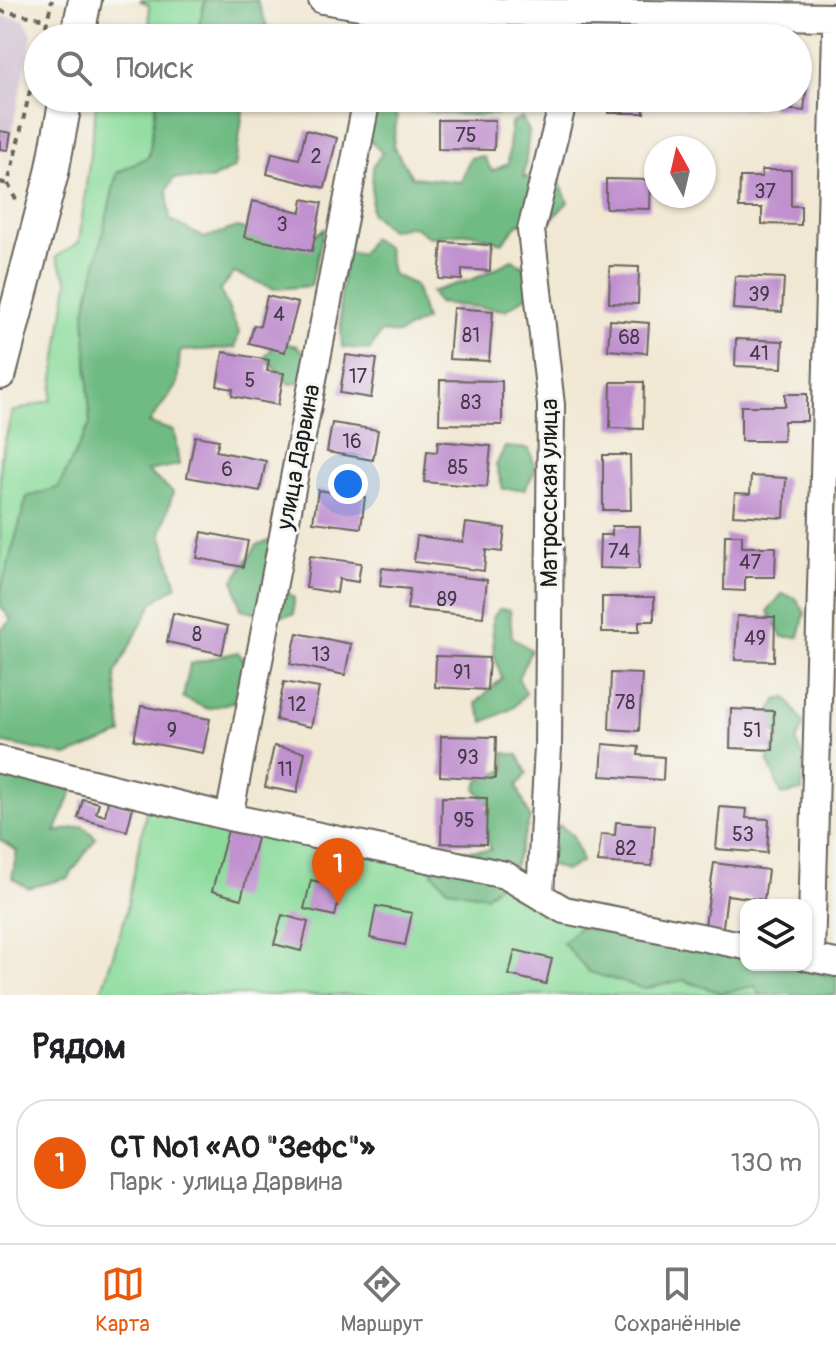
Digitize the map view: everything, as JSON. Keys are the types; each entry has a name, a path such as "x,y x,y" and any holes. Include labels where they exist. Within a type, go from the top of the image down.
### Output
{"street":[{"path":"80,24 85,0"},
{"path":"322,0 384,10 555,17 836,17"},
{"path":"382,24 384,10"},
{"path":"818,959 826,723 836,31"},
{"path":"0,373 52,173 63,112"},
{"name":"улица Дарвина","path":"229,817 364,112"},
{"name":"Матросская улица","path":"540,894 548,747 551,405 531,230 560,112"},
{"path":"0,760 229,817 505,875 564,910 740,945"}],"path":[{"path":"46,24 52,0"},
{"path":"0,11 47,19"},
{"path":"8,184 25,112"},
{"path":"0,182 8,184 17,198 13,211"}],"shaded area":[{"path":"0,16 24,20 26,24 24,73 8,150 0,149"}],"green space":[{"path":"139,0 205,0 199,24 150,24 149,5"},
{"path":"205,0 257,0 266,24 199,24"},
{"path":"388,14 393,24 381,24"},
{"path":"413,19 502,24 404,24"},
{"path":"95,112 155,112 149,156 117,173 85,311 90,424 58,488 27,497 0,593 0,461 12,412 51,400 68,281 56,257 79,242"},
{"path":"155,112 243,112 235,167 211,180 174,178 167,190 170,220 204,238 238,227 298,246 324,229 311,286 275,289 234,273 220,290 239,332 235,348 180,351 177,385 149,423 174,431 179,465 147,471 173,492 161,533 177,586 153,602 115,674 122,734 67,756 0,742 0,631 11,620 0,605 0,593 27,497 58,488 90,424 85,311 117,173 149,156"},
{"path":"371,112 392,112 397,117 393,146 412,177 461,182 470,158 483,156 492,171 508,164 511,123 522,118 529,131 524,177 559,181 568,202 550,221 518,224 502,243 470,233 429,237 412,226 390,230 371,213 373,166 382,153 368,138"},
{"path":"440,112 516,112 480,115"},
{"path":"371,238 387,247 392,274 415,285 425,320 398,334 381,332 370,350 342,347 340,304 345,252 361,254"},
{"path":"512,260 524,266 530,294 506,310 438,303 431,292 476,278"},
{"path":"277,342 297,346 311,360 305,382 289,384 265,357"},
{"path":"505,447 529,449 536,469 525,489 503,489 496,465"},
{"path":"272,540 272,578 294,598 294,614 275,617 241,609 234,580 257,545"},
{"path":"782,594 796,598 805,613 799,637 782,637 768,611"},
{"path":"499,609 510,610 512,637 531,650 518,678 526,693 513,708 484,722 476,703 502,678 494,655 492,619"},
{"path":"238,652 251,672 242,699 208,709 183,698 190,664"},
{"path":"787,698 804,724 796,742 804,759 802,791 782,795 768,762 779,737 766,721 776,700"},
{"path":"504,753 518,755 527,773 517,786 530,818 512,873 486,896 448,889 432,872 452,851 491,850 480,820 491,807 476,789 479,781 505,770"},
{"path":"16,769 73,790 55,832 83,826 96,838 68,878 28,888 12,878 17,851 0,840 0,777"},
{"path":"148,802 522,889 740,951 740,971 812,971 812,966 836,971 836,995 100,995 125,918"},
{"path":"560,825 573,836 582,861 566,871 544,862 541,838"},
{"path":"579,927 740,958 740,971 806,971 836,977 836,995 761,995 755,986 721,993 683,980 644,989 589,972 563,943"}],"building":[{"path":"438,120 495,120 494,150 438,149"},
{"path":"306,130 337,138 325,188 267,174 272,153 299,159"},
{"path":"0,131 11,133 8,150 0,149"},
{"path":"762,170 791,170 791,206 801,206 801,225 762,224 762,208 739,208 740,177 762,177"},
{"path":"606,179 644,180 644,208 650,209 606,208"},
{"path":"303,199 322,203 312,251 244,237 252,201 301,212"},
{"path":"442,242 491,245 490,271 462,269 462,280 439,279"},
{"path":"610,266 639,267 638,304 609,303"},
{"path":"735,276 784,278 782,312 733,309"},
{"path":"267,296 298,303 285,352 249,343 254,325 260,326"},
{"path":"453,308 493,311 489,361 449,359"},
{"path":"610,320 649,323 647,353 608,350"},
{"path":"736,339 783,341 782,368 735,366"},
{"path":"223,352 269,360 267,371 284,373 278,405 232,396 233,389 217,386"},
{"path":"346,355 377,359 371,398 340,393"},
{"path":"440,380 502,381 502,425 439,424"},
{"path":"611,382 644,382 643,429 610,428"},
{"path":"785,394 807,394 807,421 784,421 783,441 741,441 741,406 785,406"},
{"path":"332,423 378,430 373,460 327,452"},
{"path":"195,436 219,440 216,451 266,461 260,491 187,477"},
{"path":"438,441 491,446 487,487 424,482 427,451 437,452"},
{"path":"603,455 630,455 631,510 603,510"},
{"path":"751,476 786,478 784,518 733,515 735,493 750,494"},
{"path":"318,490 365,497 361,528 313,522"},
{"path":"466,523 505,528 502,552 486,550 484,571 414,562 417,536 463,542"},
{"path":"612,526 640,526 639,569 599,568 600,535 612,535"},
{"path":"202,532 248,541 243,567 197,558"},
{"path":"725,535 742,535 742,547 776,547 775,577 745,577 745,591 724,590"},
{"path":"310,556 361,563 358,582 339,579 337,593 306,588"},
{"path":"382,568 487,580 483,617 407,609 410,589 380,586"},
{"path":"602,597 654,597 654,621 639,621 639,632 602,632"},
{"path":"173,613 228,626 222,654 167,642"},
{"path":"737,616 775,617 774,661 735,660"},
{"path":"297,633 351,644 345,675 290,664"},
{"path":"436,656 489,658 487,690 435,687"},
{"path":"611,673 642,674 639,731 609,729"},
{"path":"284,682 319,688 311,727 276,720"},
{"path":"141,706 210,719 203,753 134,740"},
{"path":"731,709 774,711 773,750 730,748"},
{"path":"441,736 496,737 495,779 440,776"},
{"path":"603,744 639,747 638,755 664,757 663,780 601,776"},
{"path":"274,746 305,752 297,793 265,787"},
{"path":"442,797 487,798 486,844 441,843"},
{"path":"83,799 99,803 96,813 105,816 108,801 133,807 127,831 78,818"},
{"path":"720,807 747,809 746,818 769,819 767,853 716,849"},
{"path":"616,822 655,825 652,866 598,862 601,834 615,835"},
{"path":"228,830 257,838 241,899 212,891"},
{"path":"714,863 768,870 764,899 727,895 722,934 704,932"},
{"path":"311,880 342,887 335,916 304,909"},
{"path":"376,906 412,913 405,945 370,938"},
{"path":"282,915 308,922 301,951 274,944"},
{"path":"515,950 552,959 546,984 509,975"}],"place":[{"name":"СТ №1 «АО \"Зефс\"»","path":"338,904"}]}
